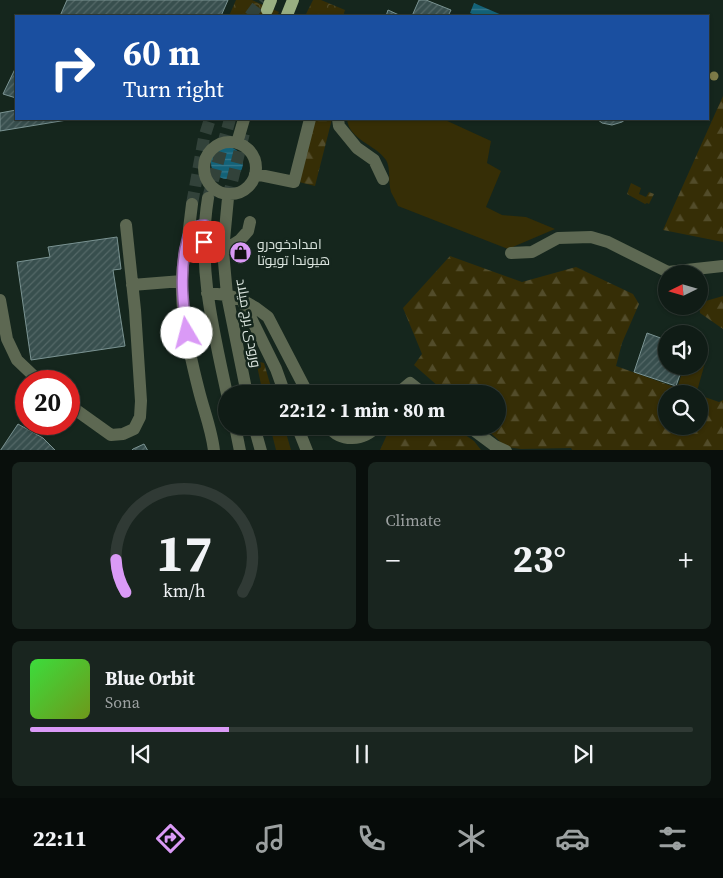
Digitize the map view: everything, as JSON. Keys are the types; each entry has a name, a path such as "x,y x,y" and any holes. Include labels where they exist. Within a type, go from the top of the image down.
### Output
{"main road":[{"path":"287,15 293,0"}],"street":[{"path":"237,143 244,120"},
{"path":"255,174 294,182 310,120"},
{"path":"338,120 339,126 356,148 374,160 383,179"},
{"path":"228,142 237,143 250,151 254,158 255,174 247,187 239,192 222,192 214,188 208,181 204,164 212,149 228,142"},
{"path":"208,198 204,251 207,293 225,385"},
{"name":"ورودی برج میلاد","path":"228,198 223,252 227,295 245,385"},
{"path":"192,204 182,266 182,282 190,353 214,450"},
{"path":"204,251 223,252 240,240 248,231 250,222"},
{"path":"80,413 110,435 123,434 134,429 140,417 142,400 126,225"},
{"path":"188,236 191,230 205,225"},
{"path":"511,253 532,252 558,238 591,237 608,242 668,272 723,266"},
{"path":"132,285 182,282"},
{"path":"207,293 227,295 242,300 268,318 303,385"},
{"path":"0,300 7,339 16,360 27,370"},
{"path":"242,300 276,369 282,385"},
{"path":"237,435 240,450"},
{"path":"257,435 261,450"},
{"path":"301,435 307,450"},
{"path":"340,435 351,438 366,435"},
{"path":"480,435 495,446 506,450"}],"green space":[{"path":"236,0 252,0 279,12 278,15 229,15"},
{"path":"313,0 321,0 345,10 343,15 306,15"},
{"path":"723,96 723,242 663,230"},
{"path":"315,120 332,120 315,186 299,182"},
{"path":"347,120 445,120 491,141 487,163 501,171 486,207 502,215 526,217 555,229 508,249 398,206 391,192 386,160 376,150 357,137"},
{"path":"631,183 641,188 639,194 646,197 649,192 654,194 649,204 645,204 627,194"},
{"path":"450,256 522,282 576,267 633,294 639,304 622,343 616,366 669,385 658,385 658,435 708,435 708,398 719,402 723,400 723,450 572,450 571,448 521,449 506,447 493,435 506,435 506,385 437,385 414,365 422,354 403,308"},
{"path":"723,296 723,329 703,315 708,315 708,300"},
{"path":"256,361 264,363 270,385 261,385"},
{"path":"681,375 702,375 699,385 678,385"},
{"path":"272,435 287,435 291,450 276,450"},
{"path":"387,435 465,435 474,441 481,450 380,450"}],"water":[{"path":"474,3 502,15 475,15 470,13"},
{"path":"227,147 238,152 243,163 238,174 227,179 216,174 211,163 216,152"}],"building":[{"path":"67,0 228,0 221,15 60,15"},
{"path":"419,0 426,0 451,10 448,15 412,15"},
{"path":"388,10 399,15 386,15"},
{"path":"15,69 15,98 3,94"},
{"path":"15,110 15,120 67,120 0,131 0,113"},
{"path":"598,120 625,120 612,125 602,123"},
{"path":"117,237 121,269 113,270 125,346 31,360 17,262 50,257 48,247"},
{"path":"647,333 658,337 658,375 680,375 676,385 673,385 634,372"},
{"path":"15,428 15,435 38,435 55,450 1,450"},
{"path":"144,444 147,450 132,450"}],"tunnel":[{"path":"251,15 262,0"},
{"path":"192,204 204,138 210,120"},
{"path":"208,198 230,120"},
{"path":"228,198 244,133"}],"place":[{"name":"امدادخودرو هیوندا تویوتا","path":"241,252"}],"route":[{"path":"187,333 182,272 188,236 191,230 200,225 205,225 204,242"}]}
